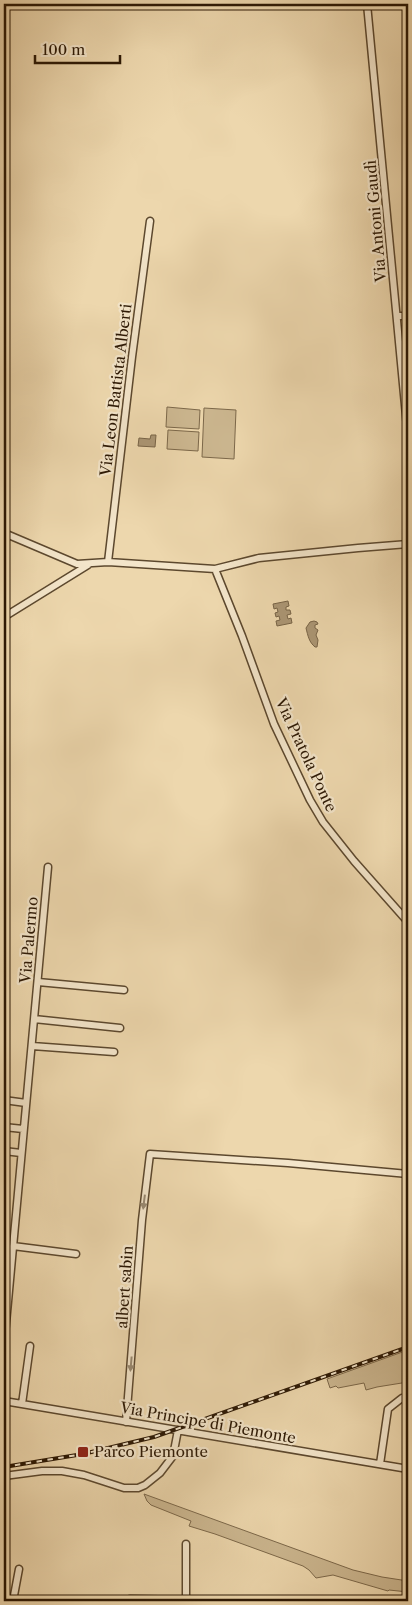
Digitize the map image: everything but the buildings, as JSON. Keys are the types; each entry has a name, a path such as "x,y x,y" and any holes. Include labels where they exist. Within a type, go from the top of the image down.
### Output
{"street":[{"name":"Via Antoni Gaudì","path":"367,4 408,437"},
{"name":"Via Leon Battista Alberti","path":"108,562 150,221"},
{"path":"397,316 408,316"},
{"path":"4,533 77,564 108,562 215,569 259,558 408,544"},
{"path":"4,617 89,564"},
{"name":"Via Pratola Ponte","path":"215,569 274,724 310,800 323,822 354,861 408,922"},
{"name":"Via Palermo","path":"4,1345 7,1277 13,1246 48,867"},
{"path":"38,982 124,990"},
{"path":"34,1019 120,1028"},
{"path":"32,1046 114,1052"},
{"path":"4,1100 26,1103"},
{"path":"4,1128 23,1129"},
{"path":"4,1152 21,1153"},
{"name":"albert sabin","path":"126,1422 142,1220 150,1154 269,1161 408,1174"},
{"path":"13,1246 76,1254"},
{"path":"22,1404 30,1346"},
{"path":"380,1464 388,1409 402,1398"},
{"name":"Via Principe di Piemonte","path":"4,1401 408,1469"},
{"path":"4,1476 42,1471 62,1472 84,1475 124,1488 138,1488 160,1473 173,1456 178,1430"},
{"path":"130,1599 186,1600 186,1544"},
{"path":"13,1601 19,1568"}],"shaded area":[{"path":"167,407 200,410 199,429 166,427"},
{"path":"204,408 236,410 234,459 202,457"},
{"path":"168,430 199,432 198,451 167,449"},
{"path":"151,435 156,435 155,447 138,446 139,438 150,439"},
{"path":"288,601 289,606 286,607 286,610 290,610 291,614 287,615 288,619 291,618 292,623 277,626 276,621 280,620 279,616 276,617 275,613 278,612 277,608 274,609 273,604"},
{"path":"314,621 318,624 315,625 315,628 318,630 316,635 318,640 317,647 310,641 306,628 310,622"},
{"path":"408,1350 408,1382 366,1390 364,1383 330,1388 327,1379"},
{"path":"144,1494 353,1570 408,1581 408,1592 388,1591 333,1575 316,1578 303,1566 189,1526 191,1521 151,1505"}],"railway":[{"path":"4,1467 83,1454 154,1437 408,1347"}],"place":[{"name":"Parco Piemonte","path":"83,1452"}]}
